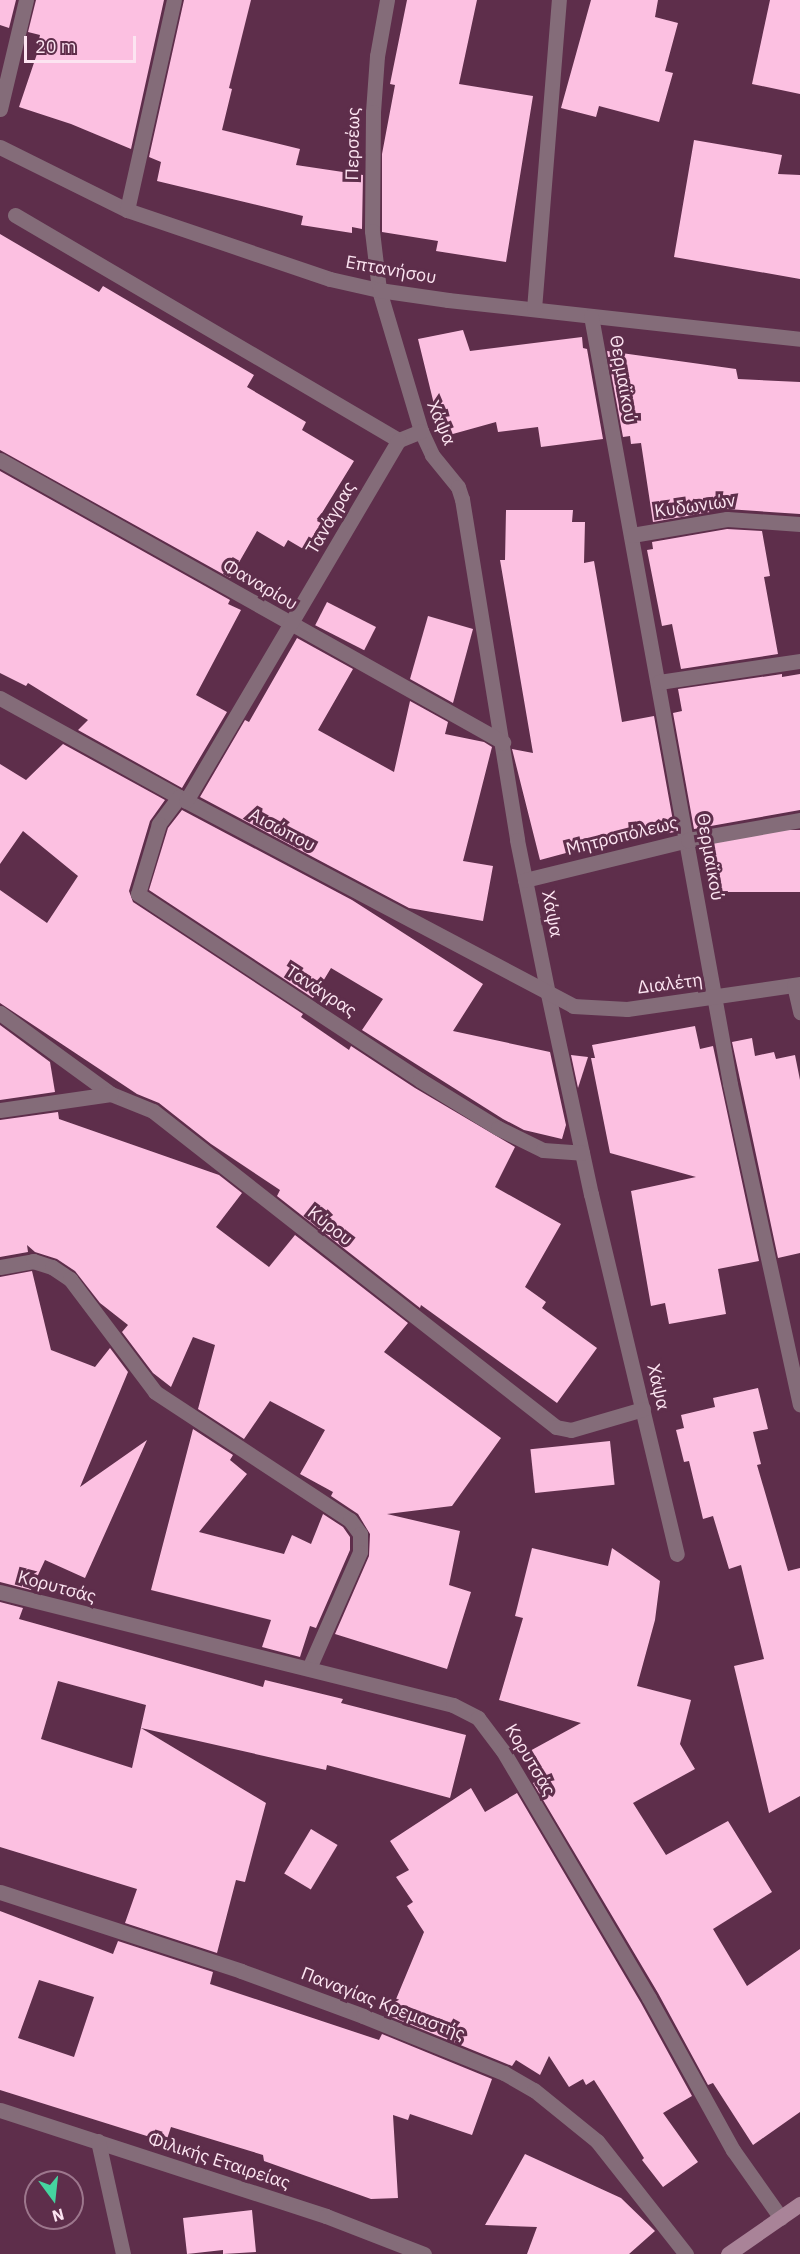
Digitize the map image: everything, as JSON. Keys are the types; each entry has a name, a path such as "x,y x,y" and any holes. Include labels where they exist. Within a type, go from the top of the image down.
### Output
{"main road":[{"path":"728,2254 800,2204"}],"street":[{"path":"0,109 26,0"},
{"path":"127,210 174,0"},
{"name":"Περσέως","path":"379,290 372,231 373,112 377,56 387,0"},
{"path":"534,309 559,0"},
{"name":"Επτανήσου","path":"0,147 127,210 291,266 379,290 800,339"},
{"path":"15,215 399,440 421,431"},
{"name":"Χάψα","path":"379,290 421,431 432,454 458,487 462,499 525,880 548,994 582,1153 677,1554"},
{"name":"Θερμαϊκού","path":"591,316 688,840 732,1095 800,1404"},
{"name":"Τανάγρας","path":"399,440 290,625 183,799 159,824 138,894 420,1080 498,1128 543,1150 582,1153"},
{"name":"Φαναρίου","path":"0,460 290,625 503,742"},
{"name":"Κυδωνιών","path":"632,535 728,519 800,524"},
{"path":"659,682 800,661"},
{"name":"Αισώπου","path":"0,698 183,799 548,994"},
{"name":"Μητροπόλεως","path":"525,880 688,840 800,820"},
{"path":"797,985 800,1012"},
{"name":"Διαλέτη","path":"548,994 573,1006 610,1010 714,998 797,985"},
{"name":"Κύρου","path":"0,1013 111,1094 153,1111 556,1427 571,1430 643,1409"},
{"path":"0,1110 111,1094"},
{"path":"0,1267 33,1261 52,1267 70,1279 155,1392 350,1520 360,1534 360,1552 309,1668"},
{"name":"Κορυτσάς","path":"0,1592 453,1705 485,1724 649,1998 732,2150 781,2217"},
{"name":"Παναγίας Κρεμαστής","path":"0,1892 241,1971 363,2016 504,2073 534,2090 597,2141 686,2254"},
{"name":"Φιλικής Εταιρείας","path":"0,2110 326,2216 424,2254"},
{"path":"99,2141 123,2254"}],"building":[{"path":"0,0 16,0 9,28 0,25"},
{"path":"36,0 164,0 131,149 71,124 19,107 40,45 38,44 40,35 28,32"},
{"path":"184,0 251,0 229,88 232,89 222,130 300,149 296,165 363,175 362,229 352,227 352,233 301,225 303,216 157,181 161,162 149,157"},
{"path":"407,0 477,0 459,84 533,96 506,262 436,251 438,241 382,232 382,154 395,85 390,84"},
{"path":"591,0 658,0 655,17 678,23 665,71 673,73 659,122 599,106 596,117 561,108"},
{"path":"770,0 800,0 800,94 752,84"},
{"path":"694,140 782,155 778,174 800,175 800,279 674,257"},
{"path":"0,234 99,292 103,286 254,375 247,387 306,422 302,430 354,461 317,521 321,523 305,550 288,540 284,547 257,531 230,578 0,450"},
{"path":"463,330 470,351 582,337 583,348 587,349 603,439 541,447 538,427 498,432 496,422 442,437 418,339"},
{"path":"607,351 736,369 738,379 800,382 800,514 727,509 653,522 641,443 631,444 630,436 623,437"},
{"path":"0,471 230,600 228,604 241,610 196,695 227,712 182,788 78,730 88,720 28,683 26,686 0,673"},
{"path":"506,510 573,510 572,522 585,522 584,563 594,561 622,722 654,716 675,832 592,846 540,860 512,749 533,753 500,560 505,560"},
{"path":"727,529 762,531 770,576 764,577 778,654 681,669 672,624 662,626 647,550 653,549 652,542"},
{"path":"327,602 376,627 364,650 315,625"},
{"path":"428,616 473,629 453,703 410,679"},
{"path":"297,638 353,669 318,730 394,772 410,701 448,722 445,734 484,742 492,747 463,861 493,866 483,921 409,908 200,797 245,720 249,722"},
{"path":"782,674 782,677 800,674 800,810 694,829 673,713 682,711 678,689"},
{"path":"63,744 165,800 150,821 129,891 133,902 303,1014 301,1017 349,1050 351,1046 415,1088 515,1147 495,1187 561,1224 525,1287 546,1302 542,1308 597,1348 557,1403 421,1305 420,1308 277,1196 280,1190 211,1144 159,1103 137,1094 0,1003 0,890 47,923 78,876 23,831 0,864 0,764 26,780"},
{"path":"182,810 352,900 483,984 453,1031 550,1052 566,1125 562,1139 524,1130 503,1119 362,1030 383,999 331,968 313,998 149,890 168,828"},
{"path":"712,830 800,830 800,892 712,892"},
{"path":"0,1025 50,1062 55,1092 0,1100"},
{"path":"695,1026 700,1049 713,1046 759,1261 718,1269 726,1314 669,1324 665,1303 651,1306 631,1191 696,1177 610,1153 591,1058 595,1058 592,1045"},
{"path":"752,1038 755,1056 774,1052 776,1059 795,1055 800,1080 800,1253 778,1258 732,1042"},
{"path":"571,1055 588,1057 578,1088"},
{"path":"58,1112 59,1119 219,1175 242,1193 216,1227 269,1267 295,1235 408,1323 384,1352 501,1438 452,1506 387,1514 460,1531 449,1585 471,1592 447,1669 335,1634 369,1556 370,1534 358,1514 331,1496 333,1492 300,1474 325,1430 270,1401 244,1439 198,1409 215,1345 193,1337 171,1387 153,1373 122,1332 128,1325 100,1303 75,1271 57,1259 35,1252 27,1245 28,1252 0,1257 0,1120"},
{"path":"32,1271 51,1350 95,1367 110,1348 128,1372 80,1487 147,1440 85,1578 45,1560 31,1590 0,1582 0,1277"},
{"path":"758,1388 768,1429 753,1432 761,1464 757,1465 788,1571 800,1568 800,1796 769,1813 734,1666 764,1659 741,1565 729,1569 713,1516 703,1519 689,1461 684,1462 676,1430 684,1428 681,1415 715,1407 713,1398"},
{"path":"193,1429 233,1455 230,1460 247,1474 199,1532 284,1554 292,1535 311,1544 323,1514 343,1527 350,1537 350,1550 316,1628 310,1626 300,1657 262,1647 271,1620 151,1590"},
{"path":"610,1441 615,1485 535,1493 530,1449"},
{"path":"532,1548 608,1566 612,1548 660,1581 655,1620 637,1686 691,1700 680,1744 695,1769 633,1803 666,1855 728,1821 772,1892 713,1929 747,1986 800,1949 800,2112 753,2145 713,2083 708,2085 658,1993 533,1783 542,1778 528,1752 581,1723 499,1700 523,1618 515,1616"},
{"path":"0,1602 23,1608 19,1619 263,1687 265,1680 343,1699 341,1703 466,1735 450,1798 327,1765 326,1770 141,1728 266,1803 245,1882 236,1880 217,1953 125,1923 137,1889 0,1847","holes":["58,1681 146,1705 132,1768 41,1739"]},
{"path":"471,1788 485,1812 517,1793 641,2003 692,2096 663,2113 698,2162 663,2187 642,2160 644,2158 594,2080 586,2085 583,2079 569,2087 549,2056 540,2075 516,2060 512,2066 389,2016 424,1932 407,1906 413,1902 396,1877 409,1870 390,1841"},
{"path":"311,1829 338,1845 311,1890 284,1874"},
{"path":"0,1911 113,1954 118,1941 213,1972 210,1984 379,2040 382,2034 492,2079 472,2135 410,2114 408,2120 393,2115 398,2198 371,2199 264,2161 263,2155 171,2127 166,2142 0,2090","holes":["39,1980 94,1997 74,2057 18,2038"]},
{"path":"525,2154 621,2198 655,2231 629,2254 527,2254 537,2227 485,2225"},
{"path":"252,2210 256,2252 223,2254 223,2250 187,2254 183,2218"}]}
